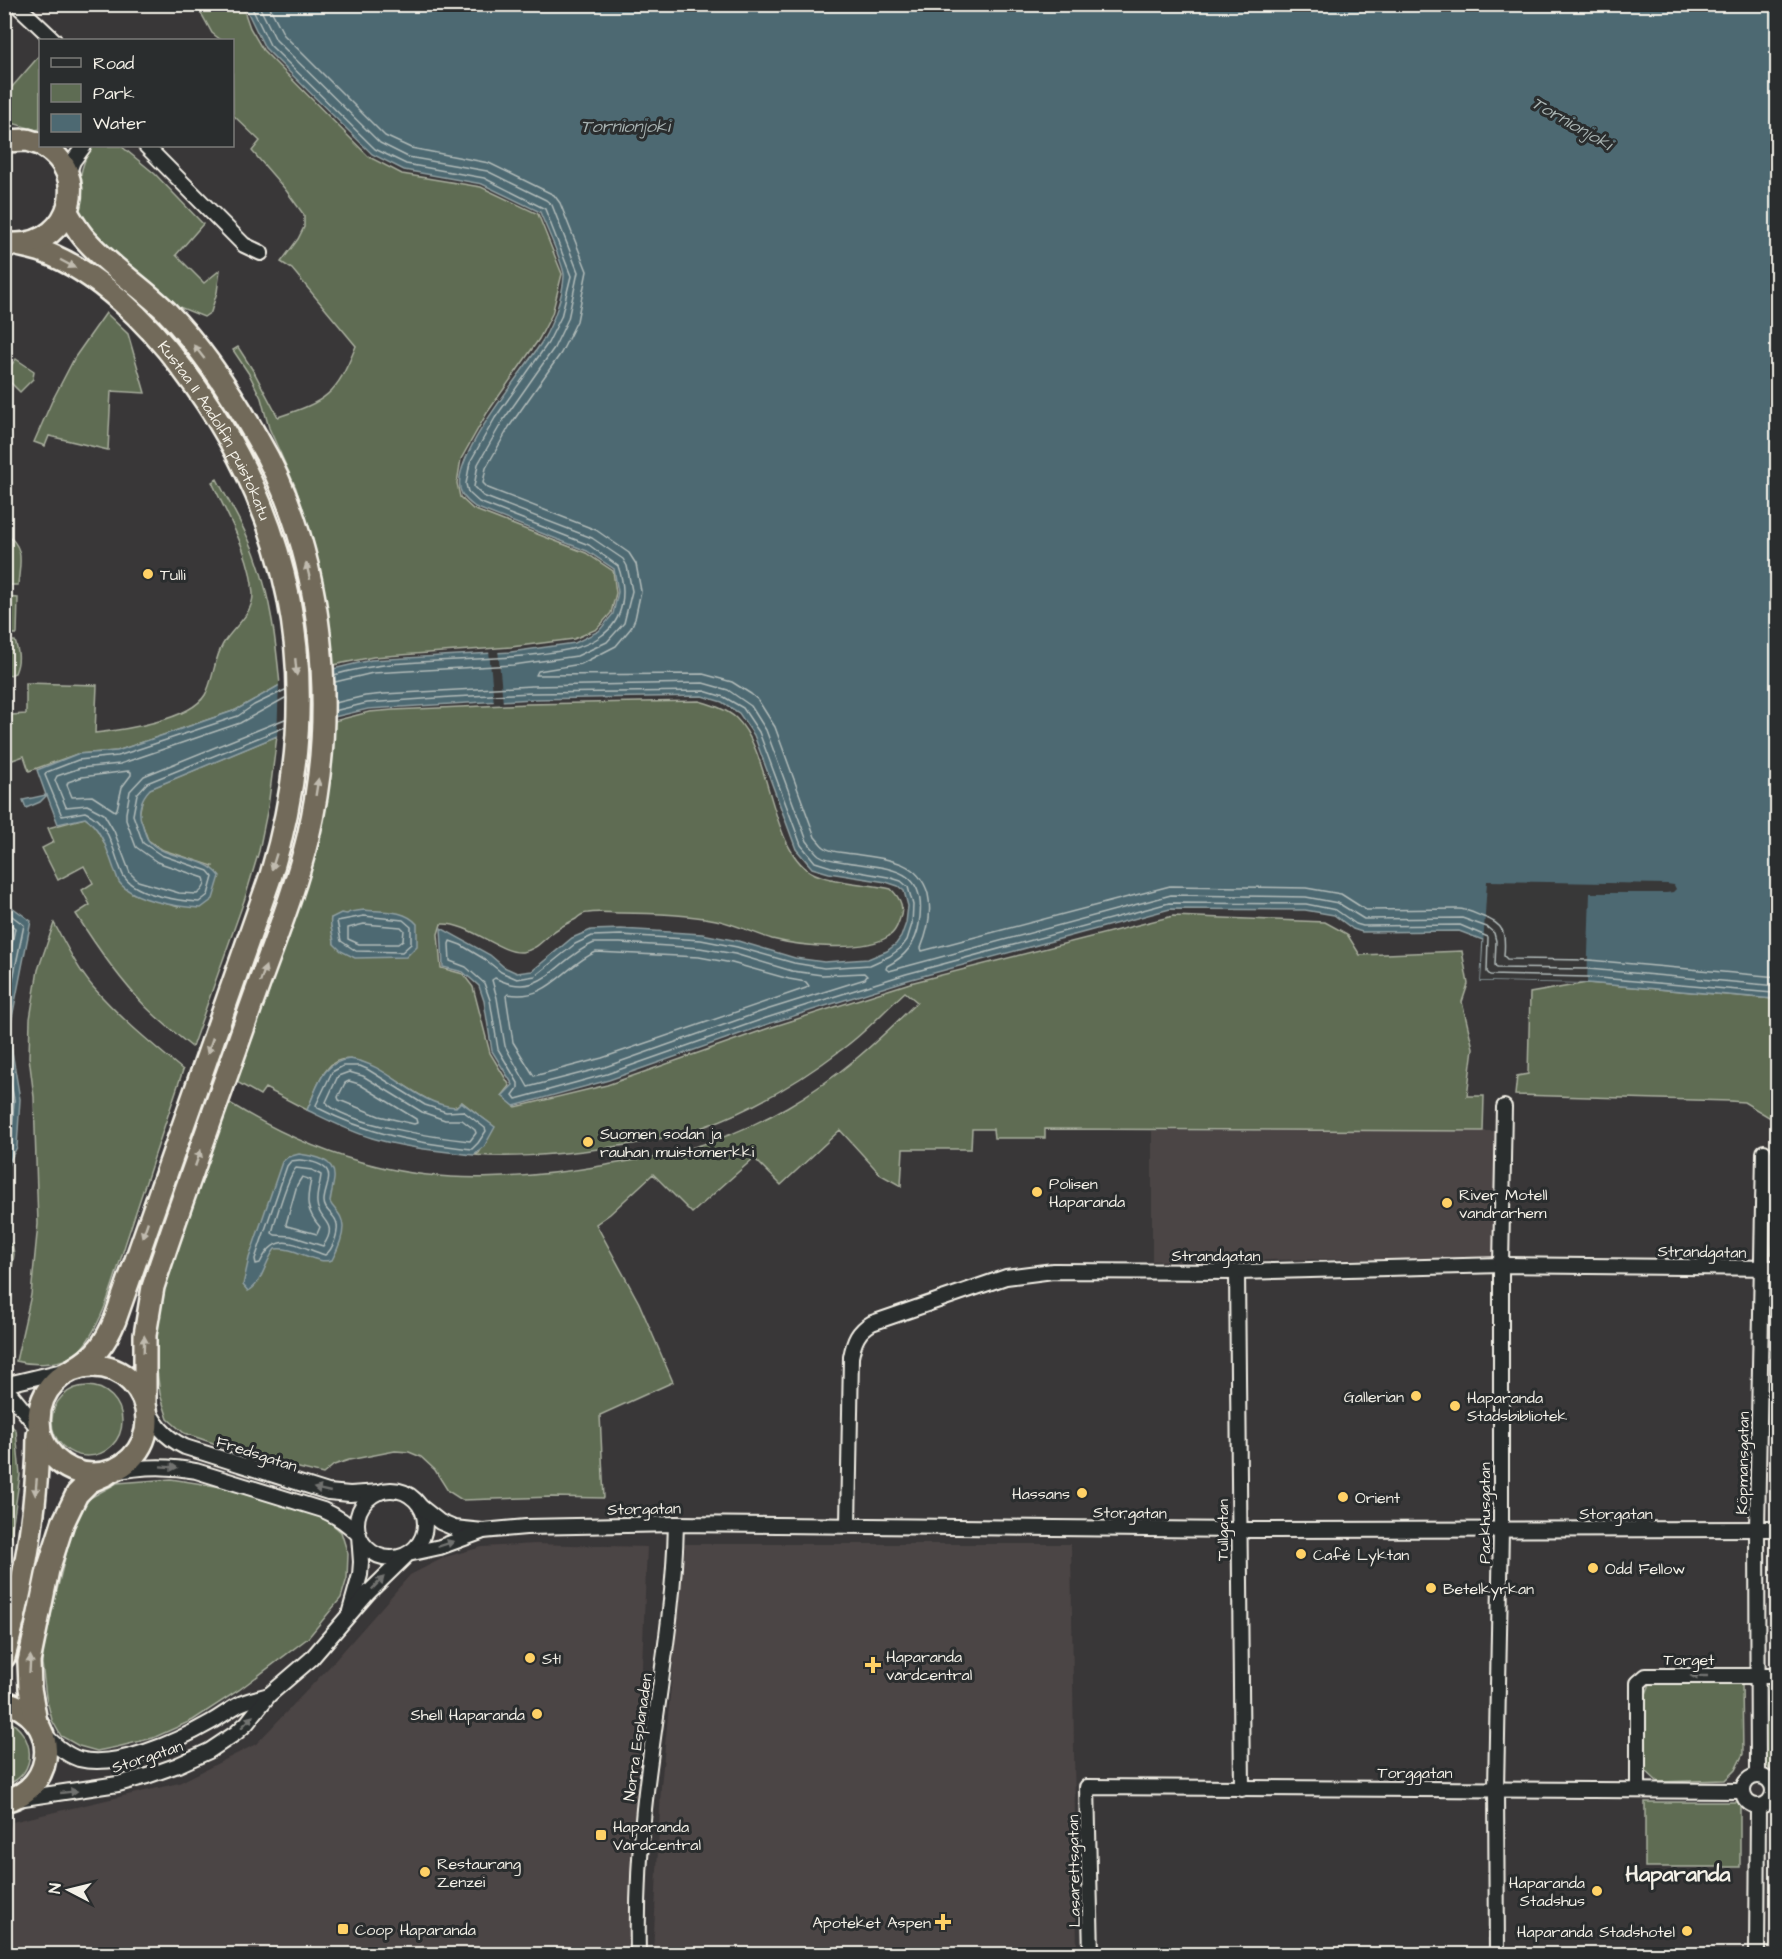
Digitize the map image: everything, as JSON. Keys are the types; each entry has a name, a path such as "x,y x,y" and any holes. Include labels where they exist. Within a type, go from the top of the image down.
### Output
{"highway":[{"path":"4,131 37,143"},
{"path":"4,141 37,143"},
{"path":"9,243 25,244 46,237 62,222 67,212 71,187 68,175 61,160 43,147"},
{"name":"Kustaa II Aadolfin puistokatu","path":"67,212 87,242 173,319 209,363 255,433 285,496 299,537 310,579 318,629 323,687 324,720 313,813 298,872 153,1287 145,1335 145,1403"},
{"name":"Kustaa II Aadolfin puistokatu","path":"9,243 45,252 74,267 102,286 151,330 207,402 238,453 260,501 274,541 286,584 299,697 295,764 285,822 271,875 115,1320 105,1343 97,1353 75,1368"},
{"path":"4,1657 32,1522 38,1462 39,1410 45,1395 57,1379 75,1368 98,1366 116,1371 134,1385 145,1403 146,1424 141,1443 130,1459 111,1473 89,1482 77,1494 63,1523 48,1570 29,1662 30,1688 46,1752 40,1774 30,1789 7,1803"},
{"path":"38,1428 52,1457 64,1467 87,1474 111,1473"},
{"path":"4,1702 20,1707 39,1726"}],"street":[{"path":"16,4 53,39"},
{"path":"68,175 73,161 83,147"},
{"path":"147,147 244,245 261,253"},
{"name":"Packhusgatan","path":"1497,1954 1496,1788 1501,1530 1501,1265 1504,1107"},
{"name":"Köpmansgatan","path":"1758,1775 1757,1529 1764,1152"},
{"name":"Strandgatan","path":"848,1525 851,1357 854,1340 865,1327 872,1323 1006,1277 1053,1271 1237,1272 1501,1265 1778,1268"},
{"name":"Tullgatan","path":"1237,1272 1242,1789"},
{"path":"38,1428 4,1386 75,1368"},
{"name":"Fredsgatan","path":"145,1403 160,1430 171,1440 185,1447 328,1492 350,1494 380,1492"},
{"name":"Fredsgatan","path":"111,1473 154,1466 196,1471 323,1510 342,1520 359,1535"},
{"name":"Storgatan","path":"350,1613 360,1575 357,1522 361,1509 368,1499 380,1492 393,1490 412,1497 440,1522 454,1527 483,1531 526,1527 676,1524 1239,1530 1778,1529"},
{"name":"Storgatan","path":"7,1803 118,1784 147,1776 177,1766 209,1751 236,1732 256,1713 269,1695 311,1659 350,1613 418,1545 424,1533 425,1520 421,1507"},
{"name":"Norra Esplanaden","path":"638,1954 641,1844 675,1575 676,1524"},
{"name":"Storgatan","path":"359,1535 366,1547 376,1555 389,1558 440,1547 483,1531"},
{"name":"Torget","path":"1638,1789 1638,1683 1646,1676 1778,1676"},
{"name":"Storgatan","path":"39,1726 64,1751 79,1758 102,1761 117,1759 166,1743 198,1729 240,1704 269,1695"},
{"path":"1758,1775 1768,1779 1775,1791 1767,1803 1758,1806 1748,1803 1743,1791 1746,1781 1758,1775"},
{"name":"Torggatan","path":"1087,1787 1743,1791"},
{"name":"Lasarettsgatan","path":"1087,1787 1091,1954"},
{"path":"1757,1954 1758,1806"}],"shaded area":[{"path":"1152,1131 1507,1131 1501,1258 1152,1261"},
{"path":"535,1544 647,1547 630,1954 5,1954 5,1841 12,1822 179,1783 256,1744 331,1665 410,1575 445,1557 482,1547"},
{"name":"Haparanda vårdcentral","path":"685,1544 1071,1544 1077,1954 653,1954 661,1786"}],"green space":[{"path":"205,5 242,5 250,28 263,50 369,157 402,174 481,187 538,214 562,274 552,314 539,339 487,413 461,459 457,483 460,497 473,509 586,553 613,571 616,593 611,613 597,629 574,639 511,647 373,657 333,665 324,595 296,488 269,428 261,398 233,350 238,347 278,417 308,406 328,394 342,376 356,346 292,269 281,262 304,227 304,215 252,151 260,141 234,116 234,39 220,39 212,33 200,11"},
{"path":"39,56 39,129 5,121 5,95"},
{"path":"91,147 122,147 155,174 203,224 176,255 204,283 220,270 211,312 204,317 167,302 109,252 79,217 81,172"},
{"path":"106,313 128,334 145,393 111,391 108,450 49,436 45,446 34,442 75,357"},
{"path":"16,359 34,371 33,379 20,392 5,377 5,373"},
{"path":"217,479 248,538 266,589 280,685 236,710 117,751 77,754 29,771 24,756 7,762 4,730 11,729 11,715 26,714 26,683 97,685 95,733 138,726 171,717 197,704 205,695 220,650 246,615 253,594 243,551 212,482"},
{"path":"4,532 19,549 18,585 5,585"},
{"path":"5,597 18,598 17,634 5,634"},
{"path":"4,641 15,641 18,657 15,673 5,677"},
{"path":"699,701 728,712 748,733 757,753 778,822 797,860 818,875 891,889 900,900 902,912 896,928 889,936 864,945 849,946 815,946 784,942 704,918 668,914 596,912 582,915 558,929 535,947 522,952 504,948 462,928 441,924 438,934 441,968 463,974 473,987 490,1053 510,1086 502,1096 516,1107 607,1085 769,1028 910,983 1173,916 1325,922 1347,934 1360,955 1462,951 1468,984 1462,1002 1473,1048 1467,1096 1484,1096 1483,1131 1045,1129 1045,1138 994,1138 993,1129 972,1129 971,1149 903,1149 901,1186 881,1175 840,1130 781,1185 754,1158 692,1213 653,1174 596,1224 639,1303 673,1382 600,1415 604,1498 462,1500 448,1491 435,1470 421,1457 409,1452 395,1451 349,1460 334,1465 323,1474 254,1457 184,1433 168,1419 160,1394 154,1346 158,1312 173,1261 228,1102 263,1122 319,1148 358,1161 405,1172 434,1176 492,1178 579,1170 691,1148 765,1119 806,1096 840,1072 917,1002 905,992 861,1034 829,1059 777,1093 741,1112 673,1136 583,1151 528,1156 474,1155 479,1153 494,1127 462,1102 451,1107 435,1103 378,1069 359,1061 342,1060 328,1068 307,1110 265,1088 260,1095 235,1081 317,840 327,795 334,721 369,712 527,704","holes":["347,914 334,944 331,918"]},
{"path":"277,736 268,807 259,851 245,898 192,1047 146,1007 126,985 76,914 90,905 82,890 93,883 84,866 58,880 42,848 54,842 48,828 85,818 94,824 132,893 178,907 213,866 163,850 148,840 139,815 143,796 149,789"},
{"path":"54,923 93,987 125,1020 183,1070 113,1283 95,1329 78,1352 65,1360 31,1364 16,1361 31,1295 38,1224 34,1097 29,1057 30,1019 38,970"},
{"path":"1587,983 1774,999 1774,1075 1777,1076 1777,1122 1744,1102 1515,1095 1517,1076 1528,1074 1530,993"},
{"path":"1777,1167 1777,1254 1772,1254"},
{"path":"12,1243 14,1254 5,1316 5,1248"},
{"path":"87,1386 106,1392 116,1402 122,1421 116,1440 106,1450 87,1456 68,1450 58,1440 52,1421 58,1402 68,1392"},
{"path":"5,1420 16,1430 20,1475 5,1576"},
{"path":"171,1479 228,1488 325,1518 341,1532 348,1554 347,1578 341,1598 308,1638 239,1690 193,1720 153,1738 117,1747 97,1751 79,1746 61,1736 52,1720 46,1697 42,1663 44,1642 75,1518 90,1498 117,1483"},
{"path":"1742,1682 1743,1754 1735,1770 1725,1780 1658,1782 1645,1770 1646,1694 1650,1684"},
{"path":"1768,1683 1777,1683 1777,1777 1763,1759"},
{"path":"5,1719 23,1734 28,1743 29,1754 24,1772 16,1780 5,1785"},
{"path":"1645,1802 1740,1802 1740,1867 1645,1867"}],"water":[{"name":"Tornionjoki","path":"244,5 1777,5 1777,1076 1774,1076 1774,999 1587,983 1481,981 1483,940 1459,931 1362,932 1353,929 1334,915 1305,910 1170,909 908,980 768,1024 609,1080 514,1106 502,1096 513,1085 492,1051 484,1001 479,986 463,972 443,967 441,928 517,973 532,971 572,938 591,930 621,929 702,934 738,941 795,958 824,962 868,959 887,951 901,937 908,906 904,891 886,882 812,868 796,849 754,735 739,713 722,702 702,696 533,699 368,709 334,717 277,736 150,789 142,801 141,818 149,841 165,852 204,864 220,876 213,899 201,908 181,906 157,902 126,889 119,882 103,840 96,828 85,818 58,824 47,795 40,802 26,808 23,800 46,795 37,770 77,754 117,751 236,710 280,685 371,660 511,652 575,643 599,631 613,614 618,592 614,569 587,551 475,507 462,494 460,480 465,461 475,439 543,340 560,301 563,271 540,212 482,184 404,170 372,154 265,48"},
{"path":"5,902 31,921 9,1033 20,1099 17,1147 5,1170"},
{"path":"364,910 392,912 412,919 417,924 417,946 406,957 355,958 341,951 334,944 331,918 341,913"},
{"path":"350,1059 377,1068 441,1105 456,1107 461,1102 495,1127 484,1147 474,1155 397,1144 355,1132 307,1110 327,1070 340,1061"},
{"path":"299,1154 323,1160 334,1172 330,1202 343,1223 339,1245 332,1260 325,1261 290,1250 275,1249 257,1284 248,1291 243,1285 249,1258 282,1162 288,1157"}],"pier":[{"path":"498,649 503,704 494,704 489,650"},
{"path":"333,666 334,721 277,739 279,682"},
{"path":"1487,881 1667,884 1674,885 1676,889 1666,893 1590,893 1587,983 1481,981"}],"place":[{"name":"Tulli","path":"148,574"},
{"name":"Suomen sodan ja rauhan muistomerkki","path":"588,1142"},
{"name":"Polisen Haparanda","path":"1037,1192"},
{"name":"River Motell vandrarhem","path":"1447,1203"},
{"name":"Gallerian","path":"1416,1396"},
{"name":"Haparanda Stadsbibliotek","path":"1455,1406"},
{"name":"Hassans","path":"1082,1493"},
{"name":"Orient","path":"1343,1497"},
{"name":"Café Lyktan","path":"1301,1554"},
{"name":"Odd Fellow","path":"1593,1568"},
{"name":"Betelkyrkan","path":"1431,1588"},
{"name":"St1","path":"530,1658"},
{"name":"Haparanda vårdcentral","path":"873,1665"},
{"name":"Shell Haparanda","path":"537,1714"},
{"name":"Haparanda Vårdcentral","path":"601,1835"},
{"name":"Restaurang Zenzei","path":"425,1872"},
{"name":"Haparanda Stadshus","path":"1597,1891"},
{"name":"Apoteket Aspen","path":"943,1922"},
{"name":"Coop Haparanda","path":"343,1929"},
{"name":"Haparanda Stadshotel","path":"1687,1931"}],"district":[{"name":"Haparanda","path":"1678,1873"}]}
